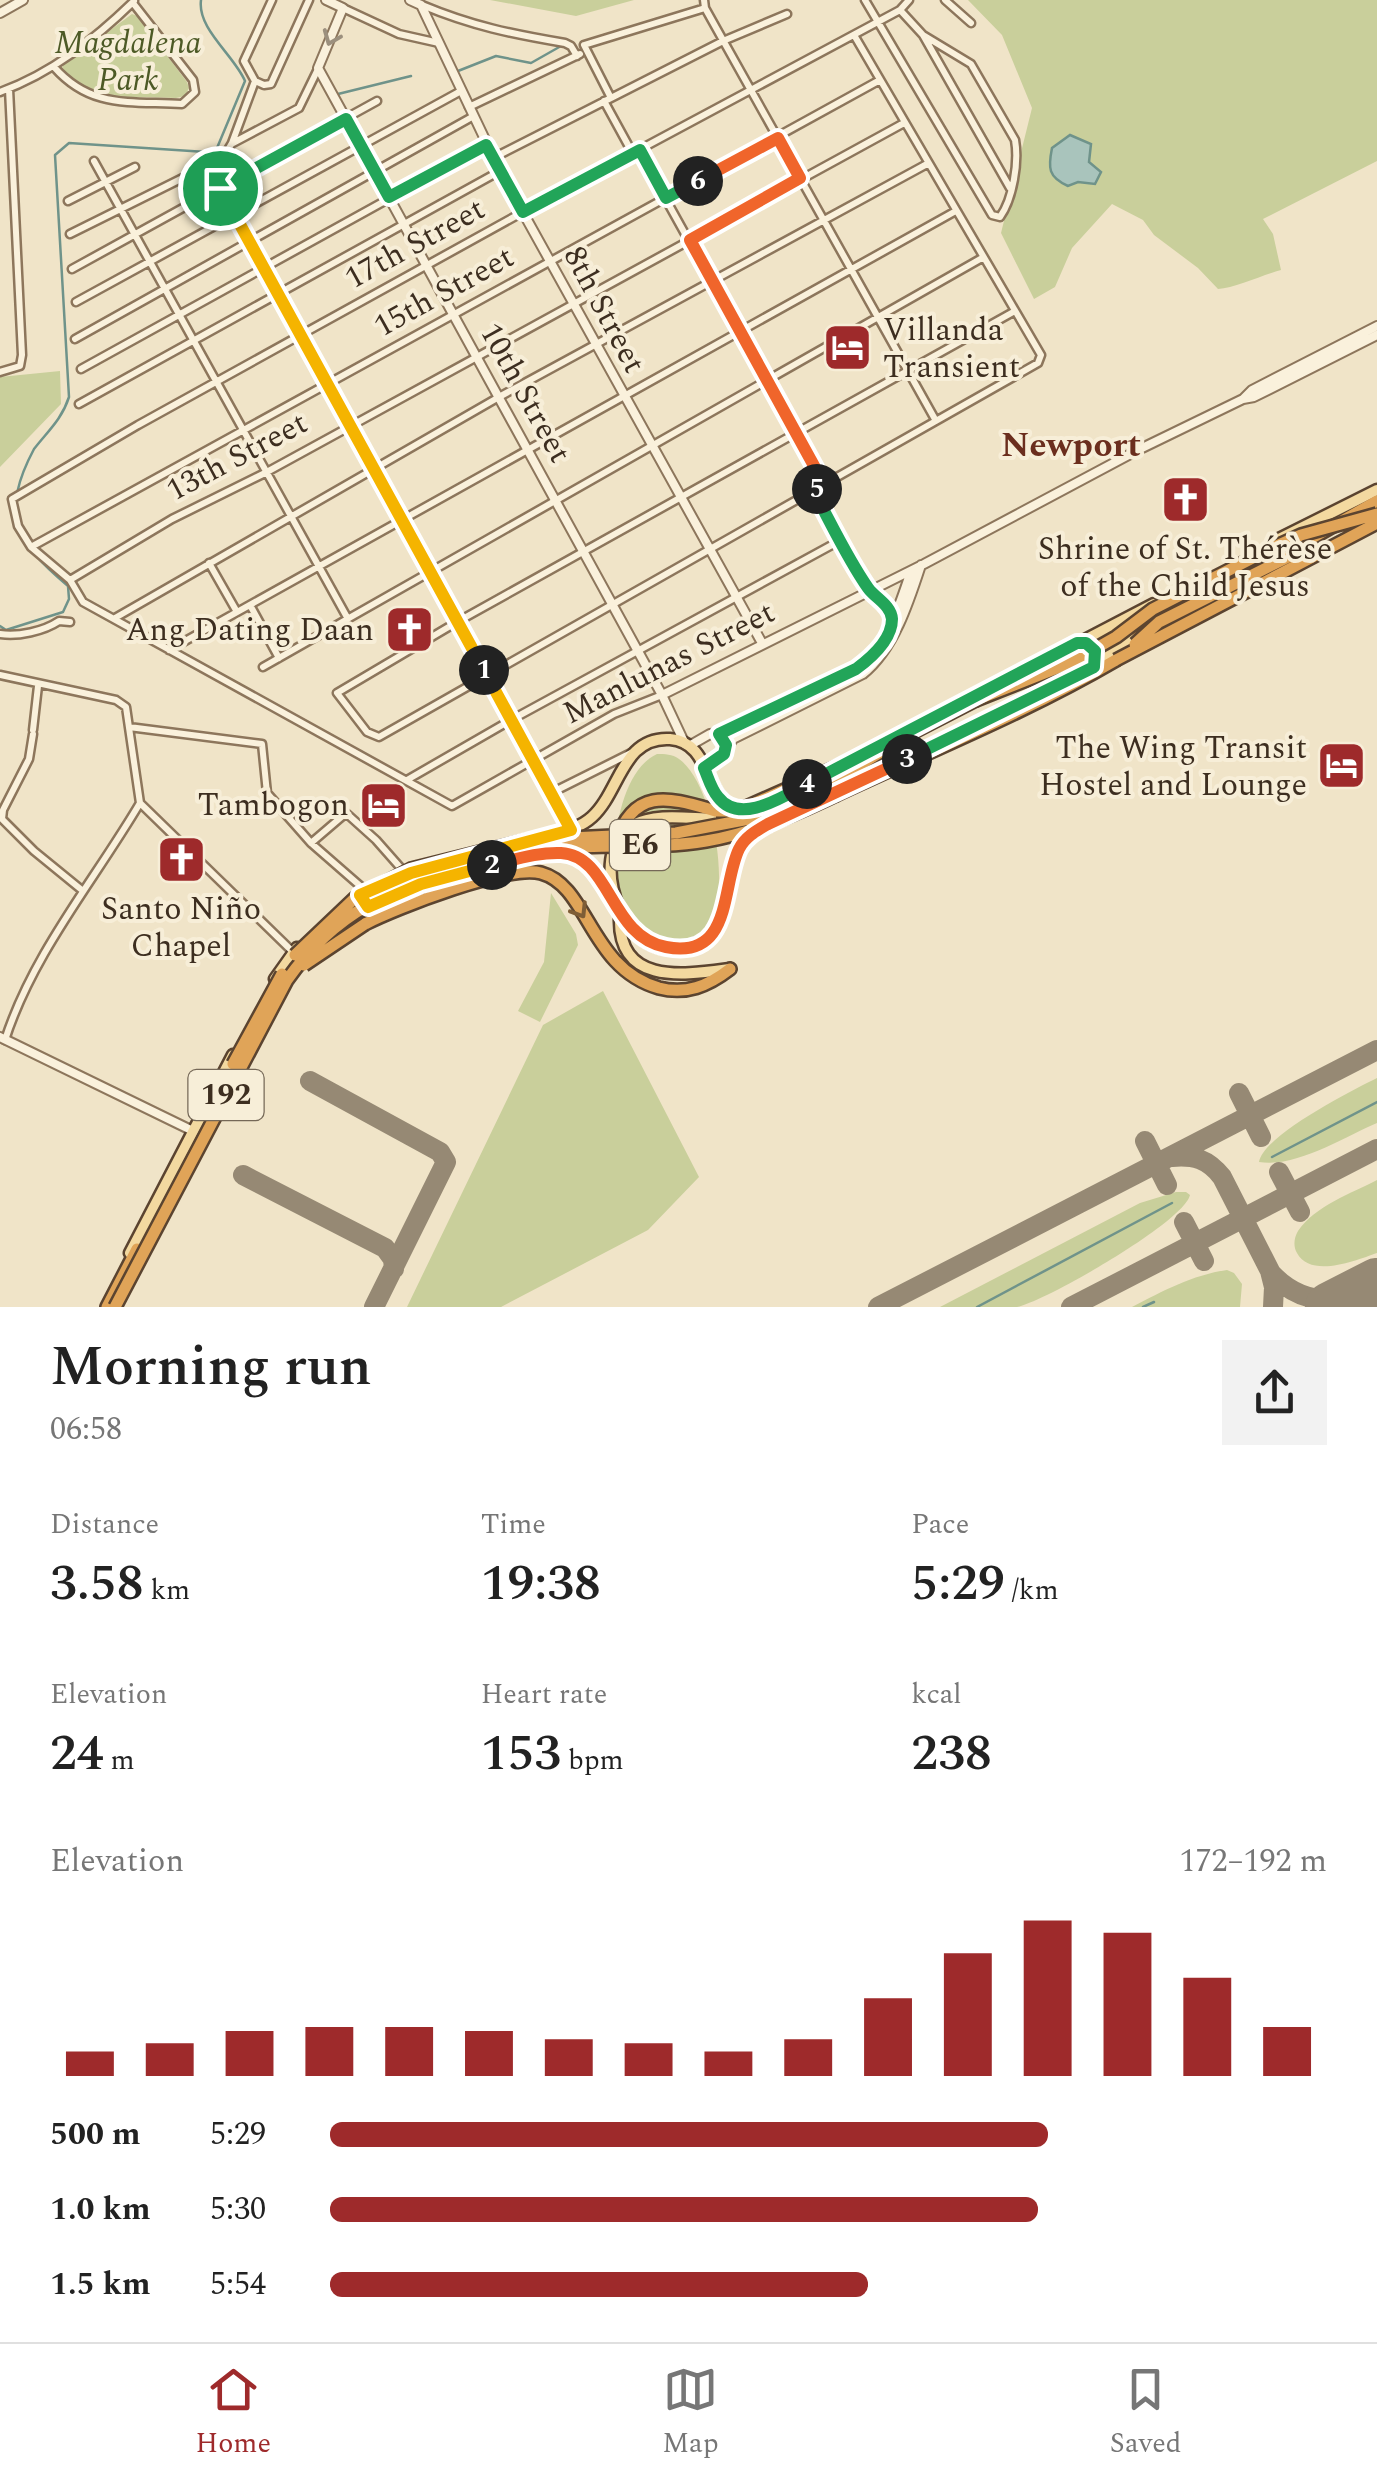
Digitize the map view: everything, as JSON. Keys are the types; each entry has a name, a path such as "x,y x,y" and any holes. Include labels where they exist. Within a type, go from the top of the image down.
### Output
{"highway":[{"path":"1105,663 1159,622 1377,507"},
{"name":"E6","path":"105,1307 282,974 326,922 354,898 435,861 528,840 676,832 749,820 826,787 906,736 976,700 1070,663 1154,609 1272,548 1377,507"},
{"name":"E6","path":"116,1307 289,978 332,928 378,897 417,882 532,852 676,844 755,830 1050,698 1105,663 1377,524"},
{"path":"1116,636 1307,544"},
{"path":"615,844 622,826 640,805 653,799 716,811 737,810 906,736"},
{"path":"289,978 324,950 387,912 459,888 533,871 563,886 610,958 635,978 662,989 689,990 708,984 730,969"}],"main road":[{"path":"615,844 626,828 646,820 726,819 761,807 1377,490"},
{"path":"620,916 636,933 658,945 677,948 697,944 721,920 744,841 768,824 1105,663 1377,524"},
{"path":"1229,564 1227,583 1242,590"},
{"path":"1105,663 1115,646 1183,612"},
{"path":"1077,643 1086,643 1105,663"},
{"path":"636,750 658,740 687,745 704,768 717,797 737,808 761,807"},
{"name":"192","path":"105,1307 242,1036 293,952 330,914 363,893 406,875 571,830 594,816 636,750"},
{"name":"192","path":"613,898 615,844"},
{"name":"192","path":"116,1307 254,1042 305,960 337,928 368,907 435,879 557,853 583,861 613,898 620,916"},
{"path":"363,893 368,907"},
{"path":"620,916 625,947 651,969 677,976 730,969"},
{"path":"242,1036 254,1042"},
{"path":"154,1206 166,1213"}],"street":[{"path":"0,13 23,0"},
{"path":"272,0 244,61 255,81 264,85 272,84 309,0"},
{"path":"326,0 400,34 425,43 439,43"},
{"path":"410,0 468,24 565,43 582,51 824,484"},
{"path":"865,0 996,218 1004,214 1011,190 1016,148 971,64 923,35"},
{"path":"909,0 900,10 923,35 1011,190"},
{"path":"945,0 972,23"},
{"path":"0,92 54,67 134,1 193,80 195,92 182,104 100,100 83,94 54,67"},
{"path":"75,339 582,51 705,4 936,421"},
{"name":"8th Street","path":"421,5 486,145 650,448 712,548 762,643"},
{"path":"232,143 299,108 343,8"},
{"name":"17th Street","path":"32,548 18,526 12,500 523,212 900,10"},
{"path":"493,158 723,40 787,14"},
{"path":"854,35 954,212 1015,311 1041,359 380,737 368,732 337,693 1015,311"},
{"name":"10th Street","path":"318,68 687,745"},
{"name":"15th Street","path":"32,548 880,80"},
{"path":"70,234 220,160 232,143 255,81"},
{"path":"0,372 20,366 22,355 9,88"},
{"path":"76,302 461,91"},
{"path":"72,269 377,102"},
{"name":"13th Street","path":"70,580 172,519 904,123"},
{"path":"81,368 486,145"},
{"path":"94,160 348,619"},
{"path":"206,164 571,830"},
{"path":"114,619 499,397 927,164"},
{"path":"68,201 135,167"},
{"path":"79,404 500,171"},
{"path":"168,650 954,212"},
{"path":"264,667 982,258"},
{"path":"1242,398 1377,326"},
{"path":"1242,398 1254,397 1377,335"},
{"name":"Manlunas Street","path":"407,780 452,806 614,714 662,695 922,566 1242,398"},
{"path":"813,490 869,590 883,602 892,618"},
{"path":"32,548 70,580 83,602 407,780 841,540"},
{"path":"209,563 237,612"},
{"path":"704,768 721,758 733,740 863,674 877,663 892,641 922,566"},
{"path":"687,745 719,734 856,669 880,648 912,570"},
{"path":"250,605 280,658"},
{"path":"0,634 8,636 50,627 59,621 70,622"},
{"path":"0,675 116,700 126,708 140,804 293,952"},
{"path":"38,686 29,758 2,819 83,890"},
{"path":"129,727 262,744 267,793 363,893"},
{"path":"719,734 726,749"},
{"path":"551,793 636,750"},
{"path":"140,804 83,890 3,1038 193,1132"},
{"path":"311,842 346,813 406,875"}],"green space":[{"path":"490,0 634,0 576,16"},
{"path":"968,0 1377,0 1377,161 1263,219 1273,234 1281,270 1218,289 1198,268 1154,235 1143,220 1112,204 1072,248 1055,287 1034,299 1001,233 1032,108 1002,35"},
{"name":"Magdalena Park","path":"132,14 187,82 185,96 99,93 72,80 62,69"},
{"path":"60,371 61,404 0,467 0,377"},
{"path":"657,754 676,757 692,772 711,818 719,874 711,921 697,937 669,944 649,936 628,914 616,877 617,828 622,804 642,765"},
{"path":"551,893 576,934 578,945 540,1022 518,1011 544,962"},
{"path":"603,991 699,1177 648,1230 501,1307 407,1307 543,1025"},
{"path":"1377,1078 1377,1123 1304,1156 1259,1162 1264,1151 1292,1127"},
{"path":"1377,1180 1377,1253 1335,1265 1304,1261 1295,1242 1305,1222 1334,1201"},
{"path":"1176,1192 1190,1195 1165,1223 1112,1259 1033,1302 1017,1307 940,1307 1140,1203"},
{"path":"1227,1270 1242,1284 1240,1307 1132,1307 1190,1280"}],"water":[{"path":"1070,135 1091,144 1089,162 1101,172 1095,184 1078,182 1068,186 1053,175 1052,148"}],"waterway":[{"path":"0,626 6,630 63,612 69,599 68,586 25,540 16,509 18,491 34,449 59,418 69,397 55,155 69,143 206,152 217,148 245,81 210,32 201,0"},
{"path":"458,71 496,56 531,63 561,46"},
{"path":"338,94 411,76"},
{"path":"1272,1157 1377,1102"},
{"path":"977,1307 1172,1203"},
{"path":"1143,1307 1154,1302"}],"taxiway":[{"path":"878,1307 1377,1050"},
{"path":"310,1081 440,1152 446,1162 374,1307"},
{"path":"1239,1093 1261,1137"},
{"path":"1145,1141 1167,1185"},
{"path":"1071,1307 1377,1149"},
{"path":"1172,1157 1200,1160 1222,1177 1270,1271 1273,1307"},
{"path":"1279,1172 1300,1212"},
{"path":"243,1175 385,1248 393,1259 394,1269"},
{"path":"1184,1222 1204,1261"},
{"path":"1271,1273 1306,1296 1326,1300 1348,1298"}],"runway":[{"path":"1330,1307 1377,1283"}],"place":[{"name":"Villanda Transient","path":"848,348"},
{"name":"Shrine of St. Thérèse of the Child Jesus","path":"1185,499"},
{"name":"Ang Dating Daan","path":"409,630"},
{"name":"The Wing Transit Hostel and Lounge","path":"1342,766"},
{"name":"Tambogon","path":"384,805"},
{"name":"Santo Niño Chapel","path":"181,859"}],"district":[{"name":"Newport","path":"1071,445"}],"route":[{"path":"346,119 389,197 486,145 523,212 640,150 666,198 778,138 800,178 690,240 824,484 813,490 869,590 883,602 892,618 880,648 856,669 719,734 726,745 724,754 704,768 717,797 737,808 761,807 1077,643 1086,643 1095,651 1094,667 752,834 736,856 718,926 690,946 664,946 636,933 620,916 613,898 592,870 579,858 562,853 463,871 399,892 368,907 360,895 387,882 571,830 220,188 346,119"}]}
